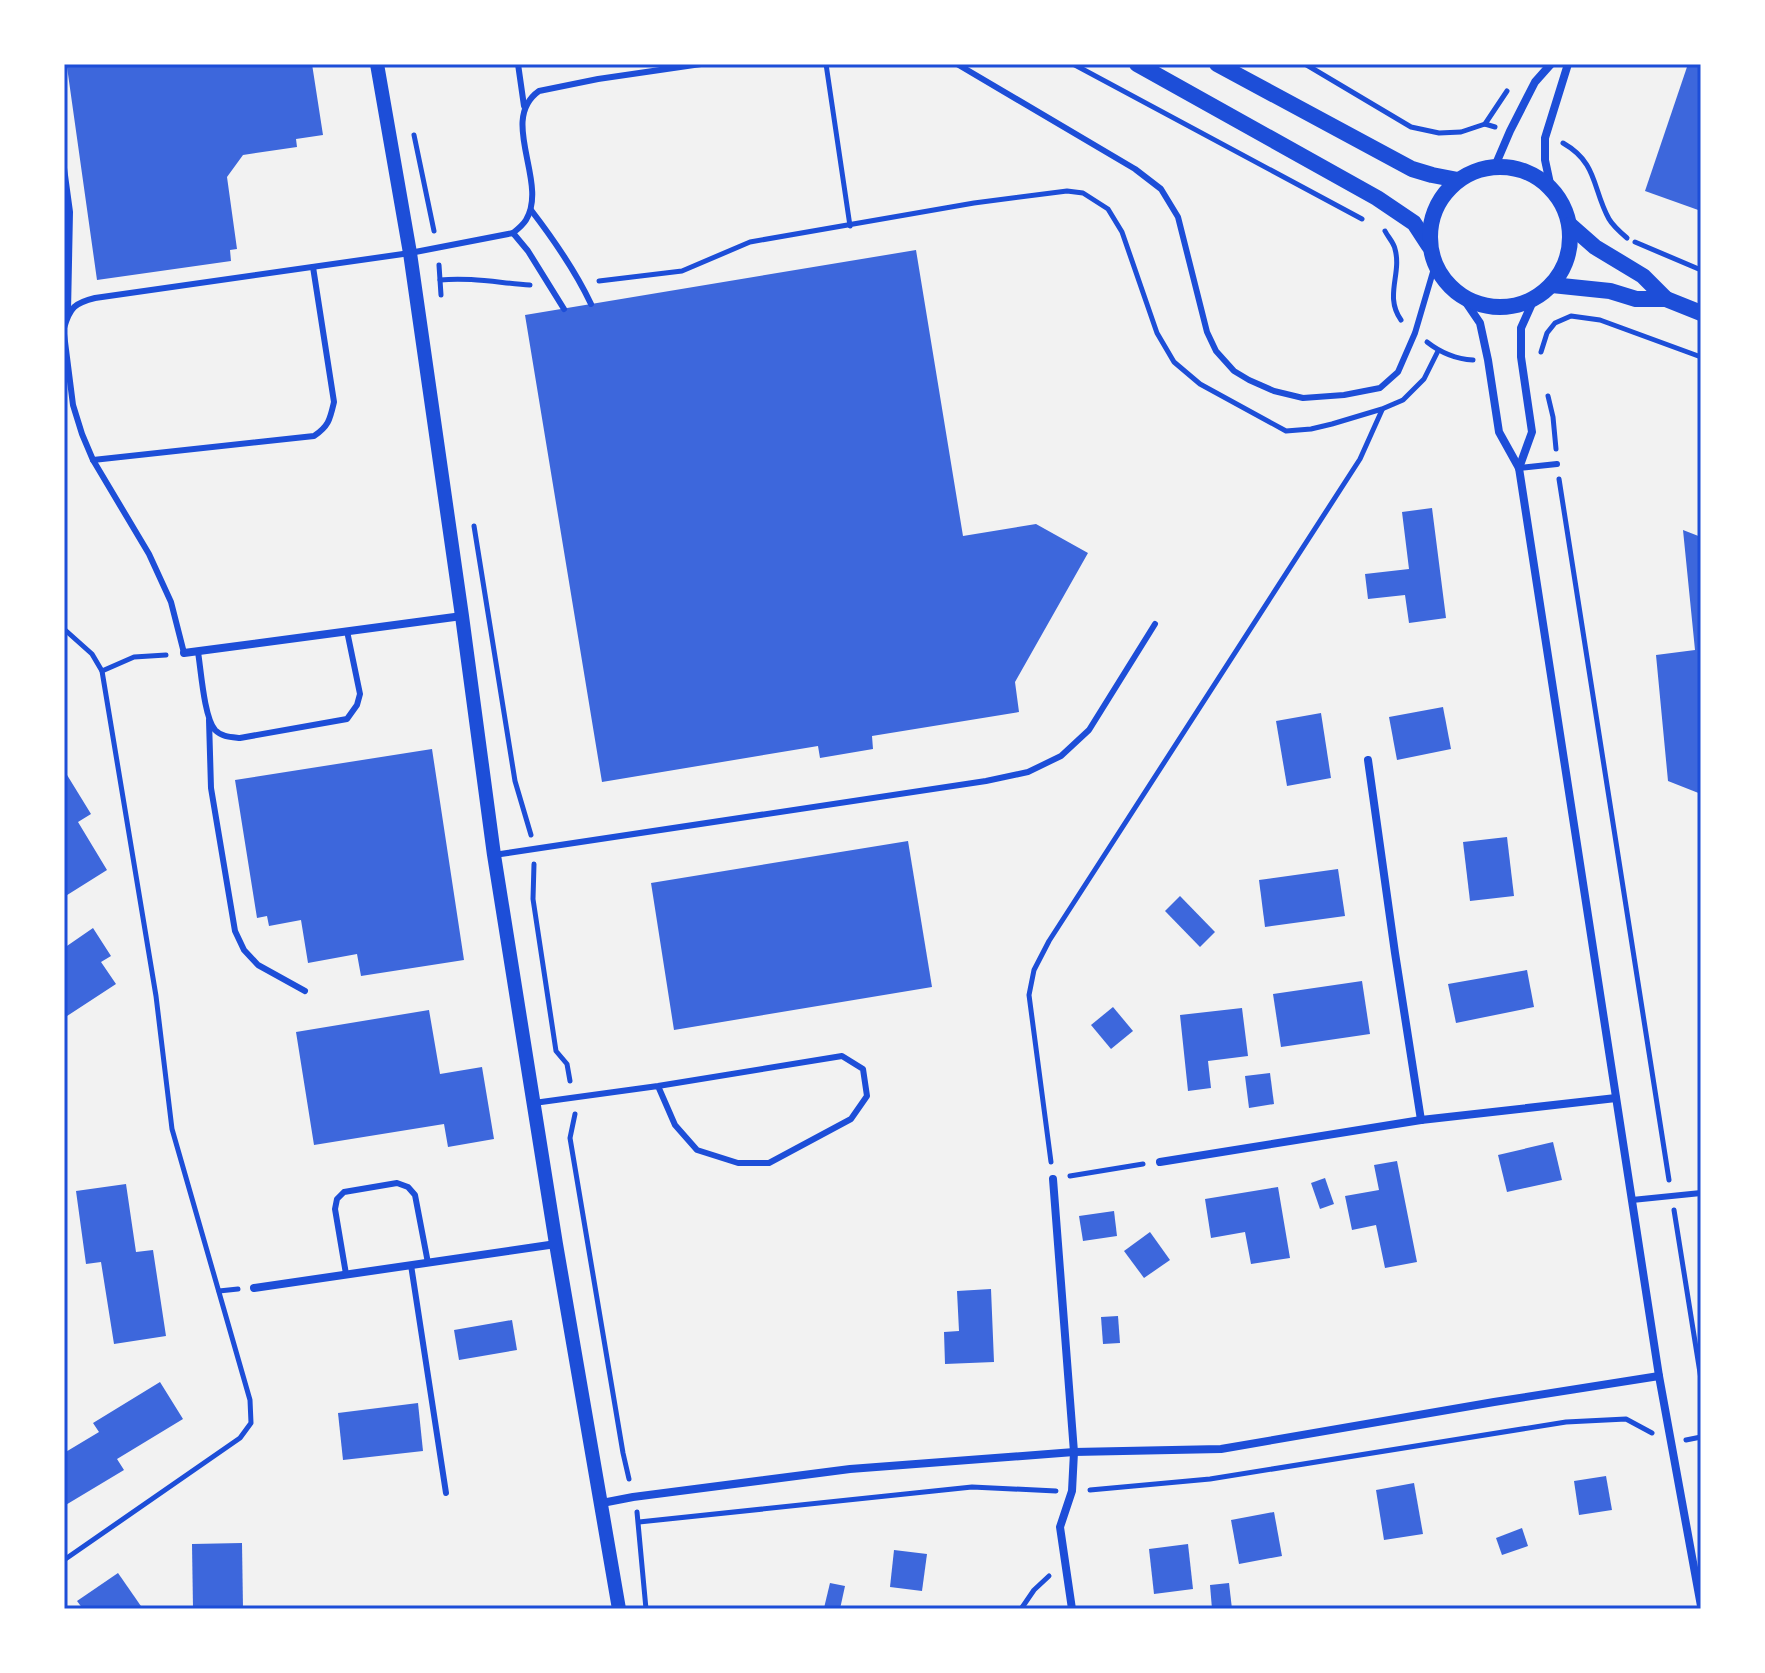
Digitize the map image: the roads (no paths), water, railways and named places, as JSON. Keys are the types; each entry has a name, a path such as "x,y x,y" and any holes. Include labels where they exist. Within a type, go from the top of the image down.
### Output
{"main road":[{"path":"1137,64 1377,198 1414,223 1430,248 1446,284 1463,298 1480,305 1499,308 1517,306 1534,299 1552,285 1564,266 1571,246 1570,225 1564,205 1551,188 1535,175 1515,168 1495,166 1475,170 1443,194 1434,212 1430,248"},
{"path":"1217,64 1412,169 1458,180"},
{"path":"1570,225 1595,247 1643,276 1666,299"},
{"path":"1552,285 1610,291 1636,299 1666,299 1701,313"}],"street":[{"path":"377,64 410,253 494,855 556,1244 619,1609"},
{"path":"1495,166 1535,82 1551,64"},
{"path":"1551,188 1545,160 1545,138 1568,64"},
{"path":"1463,298 1480,323 1499,432 1519,468 1659,1376 1701,1606"},
{"path":"1519,468 1532,432 1521,357 1521,328 1534,299"},
{"path":"184,653 462,616"},
{"path":"1368,760 1421,1120"},
{"path":"1160,1162 1421,1120 1616,1098"},
{"path":"1053,1179 1074,1452 1072,1491 1060,1527 1072,1609"},
{"path":"254,1288 556,1244"},
{"path":"602,1503 850,1469 1074,1452 1221,1449 1659,1376"}],"lane":[{"path":"68,312 79,302 95,298 410,253 513,233 525,223 531,210 532,196 518,64"},
{"path":"524,106 539,91 701,64"},
{"path":"957,64 1135,169 1161,189 1178,217 1207,332 1216,351 1234,371 1274,391 1303,398 1380,388 1398,372 1415,333 1435,265"},
{"path":"64,168 70,212 68,312 64,331 73,405 93,460 149,554 171,602 184,653"},
{"path":"531,210 559,246 591,304"},
{"path":"513,233 528,251 564,309"},
{"path":"93,460 314,436 325,429 334,402 313,267"},
{"path":"1519,468 1557,464"},
{"path":"494,855 986,781 1028,772 1061,756 1089,730 1155,624"},
{"path":"208,719 216,731 225,737 240,738 347,719 357,705 360,694 347,631"},
{"path":"198,652 208,719 211,788 235,931 244,950 258,965 305,991"},
{"path":"534,1103 842,1056 863,1069 867,1096 851,1119 769,1163 738,1163 697,1150 675,1125 658,1086"},
{"path":"346,1274 335,1209 337,1199 344,1192 397,1183 408,1187 415,1195 428,1263"},
{"path":"1632,1200 1701,1193"},
{"path":"411,1265 446,1493"}]}
